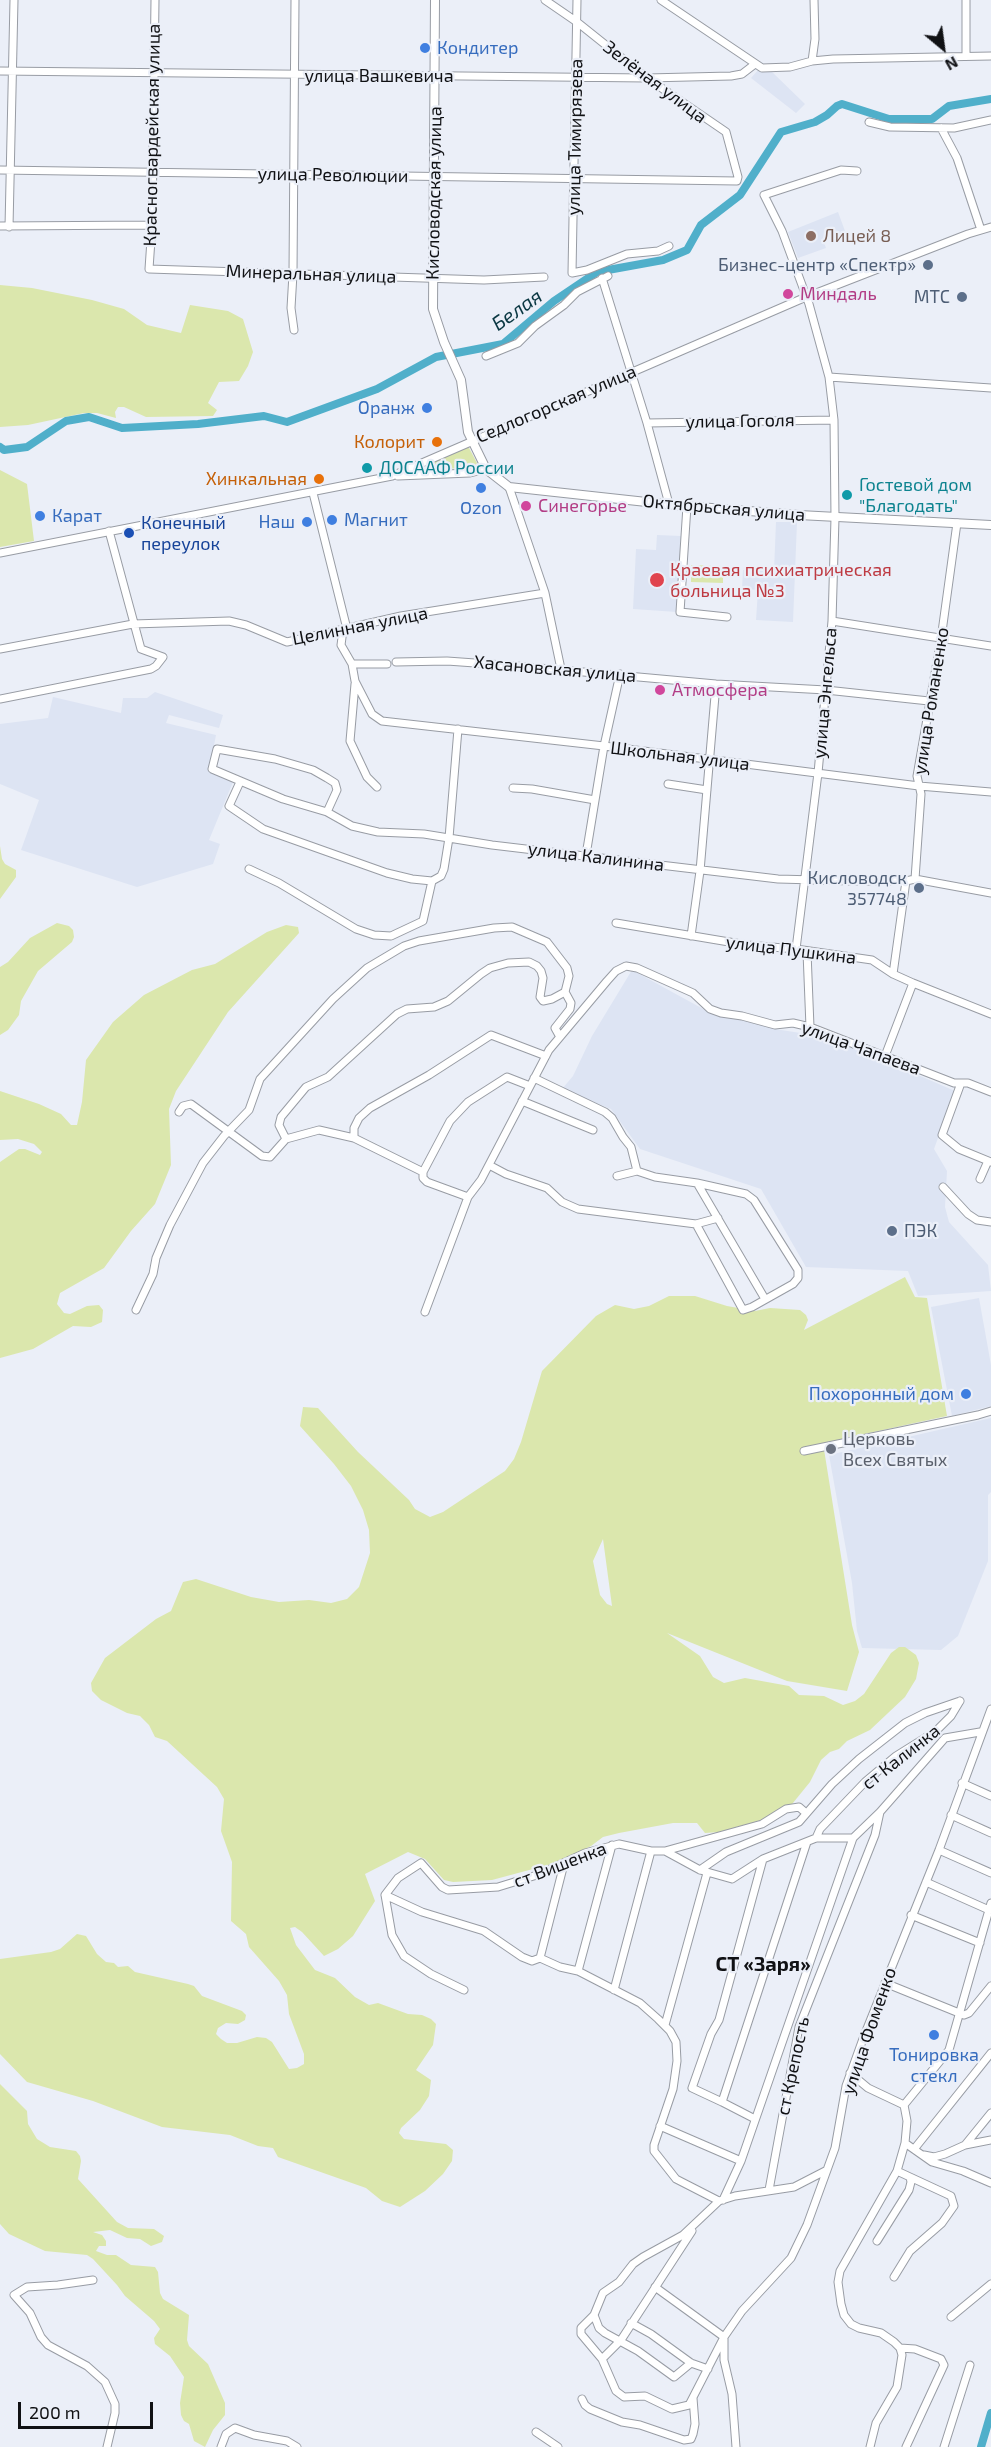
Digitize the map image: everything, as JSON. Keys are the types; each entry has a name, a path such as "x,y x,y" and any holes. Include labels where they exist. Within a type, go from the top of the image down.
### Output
{"main road":[{"name":"Кисловодская улица","path":"435,0 433,309 444,342 461,380 466,423 471,441 486,469"},
{"path":"486,469 509,487"},
{"name":"Октябрьская улица","path":"509,487 687,506 835,518 991,525"}],"street":[{"path":"9,227 14,0"},
{"name":"Красногвардейская улица","path":"149,269 152,225 155,0"},
{"path":"294,330 291,308 295,0"},
{"name":"Зелёная улица","path":"545,0 577,22 647,78 726,132 738,177 737,181"},
{"name":"улица Тимирязева","path":"578,0 572,273 587,270 627,254 658,251 669,246"},
{"path":"661,0 762,68 803,65 812,61 867,58 991,56"},
{"path":"812,61 815,39 814,0"},
{"path":"966,0 966,56"},
{"name":"улица Вашкевича","path":"0,71 647,78 731,76 742,74 754,64"},
{"path":"869,122 890,127 954,128 991,120"},
{"path":"941,128 957,158 981,230"},
{"name":"улица Революции","path":"0,170 737,181"},
{"name":"улица Энгельса","path":"796,949 818,773 832,621 835,518 834,420 829,377 807,297 782,231 764,195 841,170 857,171"},
{"path":"0,226 152,225"},
{"name":"Седлогорская улица","path":"0,553 392,476 807,297 991,227"},
{"name":"Минеральная улица","path":"149,269 484,280 544,277"},
{"path":"486,356 518,344 577,292 605,277 669,504"},
{"path":"829,377 991,388"},
{"name":"улица Гоголя","path":"647,423 834,420"},
{"path":"392,476 470,473 486,469"},
{"path":"509,487 545,593 561,669"},
{"path":"313,493 345,630 340,645 352,664 356,681 350,741 368,777 377,787"},
{"path":"687,506 680,612 727,617"},
{"name":"улица Романенко","path":"915,879 921,794 917,776 928,701 941,639 957,523"},
{"path":"0,699 151,669 163,657 141,649 109,531"},
{"name":"Целинная улица","path":"0,649 133,624 229,621 246,625 287,642 401,616 545,593"},
{"path":"832,621 991,646"},
{"name":"Хасановская улица","path":"396,662 447,661 561,669 716,684 826,690 928,701"},
{"path":"352,664 387,664"},
{"path":"586,855 604,746 620,674"},
{"name":"Школьная улица","path":"356,681 372,714 382,721 604,746 919,786 991,792"},
{"path":"691,936 700,871 716,684"},
{"path":"240,782 229,806 263,829 387,873 432,881 441,876 444,869 450,838 458,729"},
{"name":"улица Калинина","path":"327,812 337,790 335,783 313,770 275,759 217,749 212,769 283,799 327,812 352,826 378,832 423,834 700,871 805,881 906,881 915,879 991,893"},
{"path":"668,784 707,790"},
{"path":"513,788 595,800"},
{"path":"249,869 279,883 367,934 390,936 423,921 432,881"},
{"path":"893,974 906,881"},
{"name":"улица Пушкина","path":"616,923 747,945 796,949 872,960 893,974 991,1014"},
{"path":"136,1310 153,1274 156,1258 170,1224 181,1208 194,1176 224,1136 249,1110 260,1079 333,999 367,968 404,946 442,936 512,927 547,942 567,968 569,976 565,992 571,1003 570,1010 555,1028 560,1037"},
{"path":"399,932 404,946"},
{"path":"807,952 810,1027"},
{"path":"286,1138 279,1125 281,1118 306,1087 328,1077 397,1014 407,1009 434,1007 448,1001 490,968 508,963 529,962 537,966 543,978 540,997 543,1001 565,992"},
{"name":"улица Чапаева","path":"425,1312 468,1197 489,1165 546,1056 607,981 616,971 626,966 637,968 693,993 710,1009 721,1013 775,1025 793,1023 810,1027 954,1083 968,1083 991,1092"},
{"path":"885,1056 913,983"},
{"path":"354,1137 354,1128 359,1118 370,1108 429,1075 491,1035 546,1056"},
{"path":"468,1197 423,1178 423,1172 446,1128 468,1102 507,1077 530,1086"},
{"path":"534,1078 605,1112 612,1118 632,1147 637,1171"},
{"path":"961,1083 942,1135 959,1149 990,1161 980,1179"},
{"path":"522,1101 593,1130"},
{"path":"178,1112 183,1106 191,1104 266,1158 270,1158 286,1138 319,1130 354,1137 423,1172"},
{"path":"489,1165 506,1174 547,1188 561,1202 571,1206 696,1224 718,1218"},
{"path":"617,1176 637,1171 654,1177 697,1183 746,1194 754,1200 798,1270 798,1278 793,1284 743,1310 696,1224"},
{"path":"697,1183 765,1299"},
{"path":"943,1187 968,1214 977,1220 991,1222"},
{"path":"804,1451 991,1411"},
{"name":"ст Калинка","path":"806,1813 859,1758 905,1723 925,1713 960,1701 951,1716 936,1731 896,1756 865,1782 820,1829 816,1838"},
{"name":"улица Фоменко","path":"693,2398 724,2337 742,2311 791,2258 807,2225 835,2148 850,2073 911,1915 939,1850 980,1732 991,1709"},
{"path":"984,1725 991,1733"},
{"path":"693,2398 689,2405 672,2409 645,2396 624,2397 616,2391 602,2359 581,2334 581,2328 594,2315 603,2293 619,2282 633,2264 683,2235 721,2201 741,2161 853,1839 945,1738 980,1732"},
{"path":"962,1783 991,1796"},
{"path":"664,2025 704,1872 726,1852 791,1827 806,1813 799,1807 786,1809 762,1824 665,1851"},
{"name":"ст Крепость","path":"769,2190 799,2027 875,1835 880,1812"},
{"path":"951,1815 991,1833"},
{"path":"816,1838 853,1839"},
{"name":"ст Вишенка","path":"385,1895 398,1878 421,1863 442,1887 448,1890 511,1884 564,1864 585,1853 612,1845 665,1851 704,1872 732,1879 763,1859 816,1838"},
{"path":"722,2102 807,1842"},
{"path":"578,1971 612,1845"},
{"path":"939,1850 991,1872"},
{"path":"614,1990 651,1851"},
{"path":"755,2119 692,2088 711,2034 719,2020 763,1859"},
{"path":"540,1958 564,1864"},
{"path":"906,2447 944,2365 941,2360 915,2349 900,2348 881,2333 851,2324 844,2315 837,2282 840,2271 897,2171 905,2143 907,2121 904,2105 949,2050 990,1912 926,1882"},
{"path":"385,1895 422,1911 484,1931 522,1957 532,1960 540,1958 560,1967 578,1971 640,2003 664,2025 676,2042 677,2061 673,2089 654,2151 676,2179 721,2201 794,2187 827,2170"},
{"path":"385,1895 392,1935 404,1956 430,1974 464,1990"},
{"path":"911,1915 980,1943"},
{"path":"885,1983 959,2014 969,2013 991,1986"},
{"path":"915,2148 991,2053"},
{"path":"850,2073 868,2088 904,2105"},
{"path":"965,2145 991,2113"},
{"path":"660,2126 741,2161"},
{"path":"924,2155 934,2157 965,2145 991,2140"},
{"path":"905,2143 933,2162 991,2183"},
{"path":"894,2277 910,2251 942,2223 954,2206 951,2196 897,2171"},
{"path":"877,2241 909,2190 910,2177"},
{"path":"602,2359 621,2340 697,2224"},
{"path":"93,2280 58,2286 27,2286 14,2295 30,2313 40,2337 48,2345 87,2366 105,2382 115,2404 107,2447"},
{"path":"951,2316 991,2284"},
{"path":"655,2287 724,2337 724,2361 732,2394 736,2447"},
{"path":"594,2315 599,2328 621,2340 674,2377 691,2363"},
{"path":"631,2323 651,2334 691,2363 708,2369"},
{"path":"870,2447 876,2423 897,2386 902,2363 900,2348"},
{"path":"944,2447 970,2365"},
{"path":"582,2399 590,2409 622,2422 640,2425 689,2443 695,2424 693,2398"},
{"path":"221,2447 226,2434 235,2428 254,2435 287,2441 297,2447"},
{"path":"536,2432 558,2447"}],"shaded area":[{"path":"759,69 762,72 770,70 805,104 796,113 751,78"},
{"name":"Лицей 8","path":"838,212 845,231 823,240 826,248 798,258 788,232"},
{"path":"776,522 797,522 793,622 756,620 758,590 742,589 743,570 774,571"},
{"name":"Краевая психиатрическая больница №3","path":"657,535 681,536 677,612 633,609 636,549 656,550"},
{"path":"155,692 223,715 219,728 169,715 166,723 216,735 209,772 233,782 209,840 220,844 213,864 137,887 21,850 39,800 0,784 0,724 48,718 53,697 121,713 123,698 147,698"},
{"path":"632,970 716,1016 832,1038 955,1091 934,1149 947,1171 945,1207 949,1222 988,1265 991,1291 918,1296 908,1271 806,1267 761,1189 640,1149 611,1109 562,1089 573,1076 592,1036"},
{"path":"979,1298 991,1365 991,1406 952,1416 931,1307"},
{"path":"991,1418 988,1561 958,1636 941,1650 862,1648 857,1631 852,1583 829,1455"}],"green space":[{"path":"0,285 32,288 92,300 124,309 147,325 181,333 190,305 228,311 243,319 253,352 239,381 219,382 208,403 217,410 213,416 146,417 124,407 118,407 115,412 116,418 97,413 84,413 28,425 0,427"},
{"path":"468,446 477,463 474,468 425,469 426,464"},
{"path":"0,470 27,484 34,541 0,547"},
{"path":"691,565 723,566 723,583 691,582"},
{"path":"0,846 2,859 5,864 16,870 16,877 0,899"},
{"path":"57,923 69,926 73,930 72,942 38,971 21,1001 19,1015 8,1030 0,1035 0,967 8,962 30,938"},
{"path":"286,925 298,927 299,933 228,1012 176,1091 169,1109 171,1165 155,1204 131,1231 104,1268 60,1293 57,1304 64,1313 70,1314 87,1306 99,1305 103,1310 102,1322 91,1327 73,1326 33,1349 0,1358 0,1162 19,1149 40,1155 42,1152 34,1144 18,1139 0,1140 0,1091 39,1104 61,1114 71,1125 77,1125 86,1060 113,1022 144,995 192,970 215,964 267,932"},
{"path":"905,1277 915,1297 927,1298 947,1416 823,1443 852,1625 859,1652 847,1691 787,1681 667,1633 700,1656 713,1677 724,1683 745,1678 789,1686 799,1695 824,1696 843,1705 855,1701 864,1694 891,1653 899,1647 905,1647 916,1655 919,1663 916,1679 905,1697 870,1730 847,1741 821,1760 810,1782 784,1814 719,1832 705,1833 697,1823 673,1823 619,1833 603,1837 591,1846 559,1862 492,1880 453,1882 444,1880 425,1859 408,1852 365,1874 375,1901 353,1936 338,1949 324,1956 302,1932 295,1927 290,1928 296,1945 315,1970 335,1978 355,1997 369,2005 378,2003 408,2014 422,2015 436,2024 433,2045 416,2070 431,2080 429,2096 420,2110 401,2128 399,2133 404,2139 446,2144 453,2150 452,2161 443,2174 425,2191 400,2207 382,2201 366,2188 278,2157 273,2148 258,2146 230,2135 162,2127 93,2101 27,2082 0,2054 0,1959 51,1952 60,1949 77,1934 86,1936 97,1954 106,1962 114,1963 118,1967 128,1966 135,1972 194,1986 202,1996 242,2011 246,2015 245,2020 238,2024 226,2023 218,2028 216,2034 227,2043 237,2043 257,2037 266,2038 272,2042 289,2069 304,2064 304,2054 289,2014 287,1995 279,1981 249,1947 246,1934 231,1921 232,1862 221,1831 224,1799 217,1787 167,1741 155,1737 149,1725 140,1716 127,1713 101,1700 92,1691 91,1683 105,1658 156,1619 171,1611 183,1582 196,1579 251,1597 279,1602 309,1600 331,1603 347,1599 359,1587 370,1553 369,1530 363,1510 351,1486 300,1426 303,1407 318,1408 358,1452 409,1500 415,1509 430,1517 443,1512 505,1471 514,1459 521,1442 542,1371 596,1316 615,1305 634,1309 649,1306 669,1296 695,1296 727,1306 755,1311 770,1308 800,1310 808,1320 804,1330","holes":["603,1539 612,1606 607,1604 600,1595 593,1561"]},
{"path":"0,2084 27,2111 28,2124 37,2139 50,2147 76,2151 81,2161 78,2179 117,2222 128,2228 154,2229 164,2236 162,2242 151,2246 140,2239 127,2238 110,2230 93,2232 102,2235 106,2241 106,2246 99,2246 96,2251 116,2255 131,2265 155,2267 163,2299 189,2315 187,2340 189,2346 208,2364 225,2403 225,2415 213,2430 205,2447 194,2441 189,2424 181,2415 180,2403 184,2377 170,2356 155,2344 154,2338 160,2329 154,2321 125,2296 87,2255 45,2251 9,2234 0,2224"}],"waterway":[{"name":"Белая","path":"0,447 4,450 27,447 66,421 89,417 122,428 198,424 264,416 287,422 377,389 436,357 503,344 554,301 597,272 663,260 687,250 701,225 740,195 781,132 815,122 837,106 842,104 889,119 932,119 949,106 991,99"},
{"path":"981,2447 991,2413"}],"place":[{"name":"Кондитер","path":"425,48"},
{"name":"Лицей 8","path":"811,236"},
{"name":"Бизнес-центр «Спектр»","path":"928,265"},
{"name":"Миндаль","path":"788,294"},
{"name":"МТС","path":"962,297"},
{"name":"Оранж","path":"427,408"},
{"name":"Колорит","path":"437,442"},
{"name":"ДОСААФ России","path":"367,468"},
{"name":"Хинкальная","path":"319,479"},
{"name":"Ozon","path":"481,488"},
{"name":"Гостевой дом \"Благодать\"","path":"847,495"},
{"name":"Синегорье","path":"526,506"},
{"name":"Карат","path":"40,516"},
{"name":"Магнит","path":"332,520"},
{"name":"Наш","path":"307,522"},
{"name":"Конечный переулок","path":"129,533"},
{"name":"Краевая психиатрическая больница №3","path":"657,580"},
{"name":"Атмосфера","path":"660,690"},
{"name":"Кисловодск 357748","path":"919,888"},
{"name":"ПЭК","path":"892,1231"},
{"name":"Похоронный дом","path":"966,1394"},
{"name":"Церковь Всех Святых","path":"831,1449"},
{"name":"Тонировка стекл","path":"934,2035"}],"district":[{"name":"СТ «Заря»","path":"763,1964"}]}
